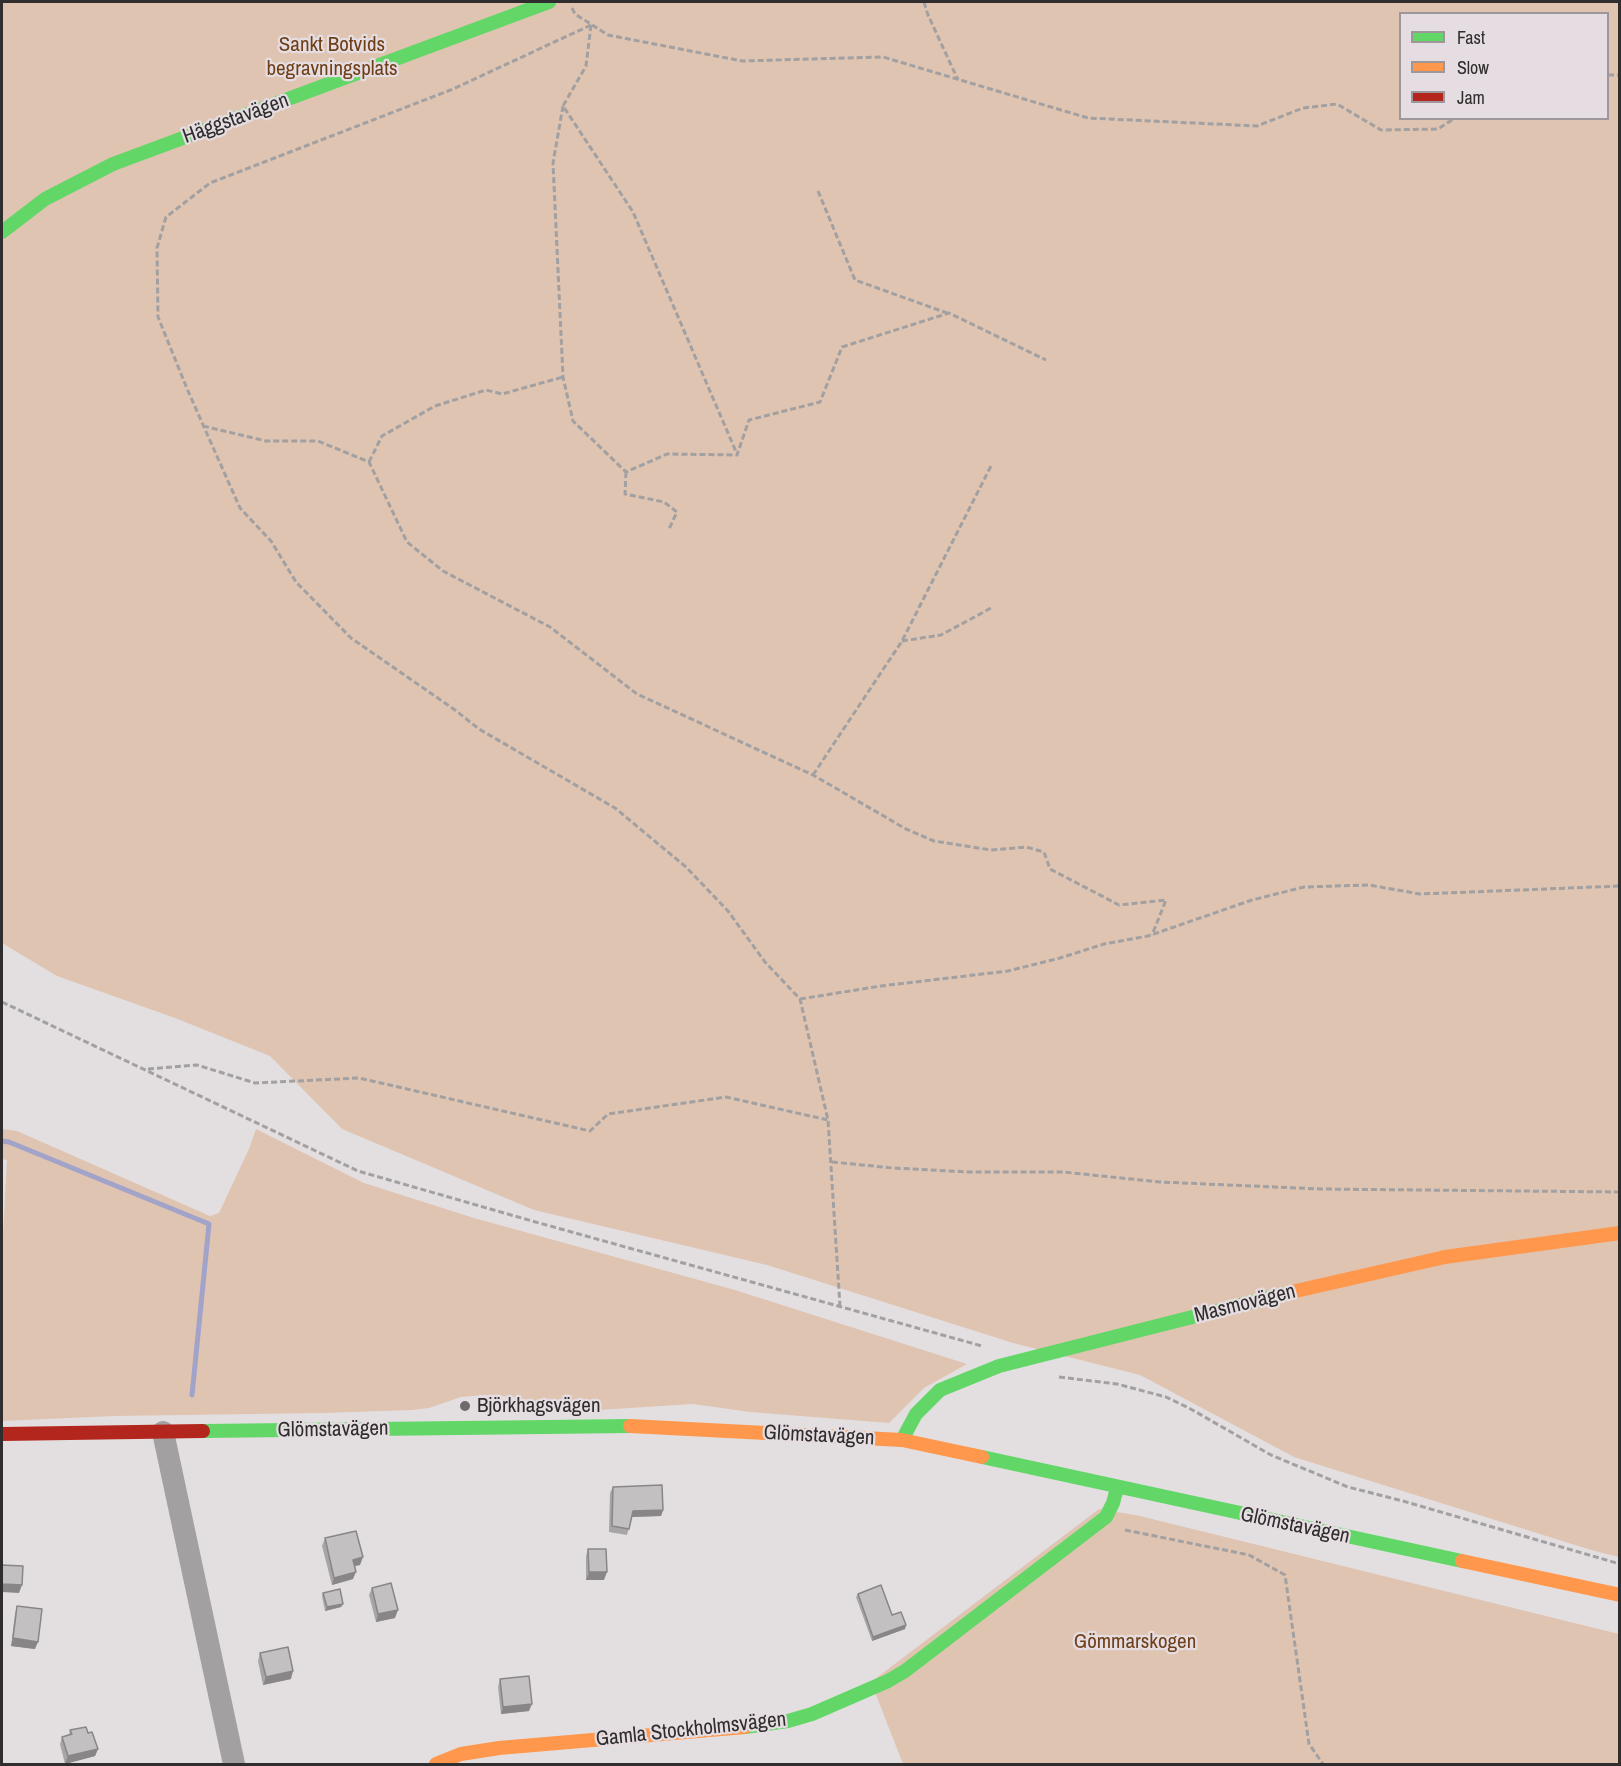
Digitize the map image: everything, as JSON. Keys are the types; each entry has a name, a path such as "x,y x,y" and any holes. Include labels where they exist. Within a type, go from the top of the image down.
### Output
{"street":[{"name":"Häggstavägen","path":"2,232 45,199 113,164 549,2"},
{"name":"Masmovägen","path":"902,1440 916,1414 940,1390 999,1366 1343,1279 1445,1257 1620,1233"},
{"name":"Glömstavägen","path":"2,1434 645,1426 902,1440 1620,1595"},
{"path":"163,1432 234,1764"},
{"path":"1106,1517 1117,1488"},
{"name":"Gamla Stockholmsvägen","path":"436,1764 461,1754 499,1748 728,1729 788,1721 812,1714 888,1681 905,1671 1106,1517"}],"path":[{"path":"924,2 958,80"},
{"path":"575,14 608,35 742,61 883,57 1088,118 1257,126 1302,108 1337,104 1381,130 1438,129 1452,120"},
{"path":"591,25 586,66 563,106 553,164 563,377 573,421 626,472 625,494 664,502 677,512 669,529"},
{"path":"591,25 453,89 210,183 166,217 157,248 158,317 240,508 271,541 297,582 351,638 479,729 615,808 686,867 728,911 765,962 800,999 828,1120 840,1306"},
{"path":"563,106 633,212 737,455"},
{"path":"818,191 855,280 949,314 1046,360"},
{"path":"737,455 749,420 820,402 842,347 949,314"},
{"path":"369,462 382,436 435,406 486,390 502,394 563,377"},
{"path":"203,426 266,441 318,441 369,462 407,543 443,571 550,627 637,694 813,775 906,829 934,841 991,850 1026,847 1044,852 1050,868 1119,905 1166,900 1152,935"},
{"path":"626,472 667,454 737,455"},
{"path":"813,775 902,641 991,466"},
{"path":"902,641 941,635 993,607"},
{"path":"800,999 881,986 1008,971 1104,944 1152,935 1252,900 1304,886 1369,885 1420,894 1620,886"},
{"path":"2,1002 358,1171 982,1346"},
{"path":"146,1069 197,1065 255,1083 359,1078 590,1131 608,1114 726,1097 828,1120"},
{"path":"832,1161 893,1168 970,1172 1063,1172 1151,1182 1310,1188 1620,1192"},
{"path":"1056,1377 1117,1384 1166,1397 1271,1455 1348,1487 1620,1564"},
{"path":"1106,1517 1127,1532 1250,1555 1285,1575 1309,1744 1323,1764"}],"green space":[{"name":"Sankt Botvids begravningsplats","path":"2,2 1619,2 1619,1557 1294,1457 1140,1375 1013,1343 767,1265 534,1210 342,1129 270,1056 175,1018 57,976 2,943"},
{"path":"2,1129 17,1131 210,1216 219,1213 256,1129 364,1183 474,1218 735,1290 967,1364 924,1388 889,1423 750,1412 693,1404 583,1411 514,1397 483,1395 461,1397 429,1408 412,1410 114,1416 2,1421 2,1252 7,1160 2,1159"},
{"name":"Gömmarskogen","path":"1099,1509 1140,1516 1619,1634 1619,1764 903,1764 871,1682"}],"building":[{"path":"662,1485 663,1510 633,1511 629,1529 612,1526 613,1487"},
{"path":"356,1531 363,1557 353,1560 356,1572 334,1578 325,1538"},
{"path":"588,1549 606,1549 607,1572 589,1572"},
{"path":"2,1565 23,1566 22,1585 2,1584"},
{"path":"391,1583 398,1610 378,1614 372,1588"},
{"path":"881,1585 892,1615 901,1612 906,1625 873,1637 858,1594"},
{"path":"340,1589 343,1604 327,1607 323,1593"},
{"path":"17,1606 42,1609 38,1642 13,1638"},
{"path":"288,1647 293,1671 266,1677 260,1653"},
{"path":"529,1676 532,1704 503,1707 500,1679"},
{"path":"86,1727 88,1733 92,1732 98,1749 68,1756 62,1737 72,1734 70,1730"}],"waterway":[{"path":"2,1141 209,1224 192,1395"}],"traffic: fast":[{"path":"2,232 45,199 113,164 549,2"},
{"path":"902,1440 916,1414 940,1390 999,1366 1287,1293"},
{"path":"203,1431 630,1426"},
{"path":"982,1457 1462,1561"},
{"path":"745,1727 788,1721 812,1714 888,1681 905,1671 1106,1517 1117,1488"}],"traffic: slow":[{"path":"1287,1293 1445,1257 1620,1233"},
{"path":"630,1426 902,1440 982,1457"},
{"path":"1462,1561 1620,1595"},
{"path":"436,1764 461,1754 499,1748 745,1727"}],"traffic: jam":[{"path":"2,1434 203,1431"}],"place":[{"name":"Björkhagsvägen","path":"465,1406"}]}
